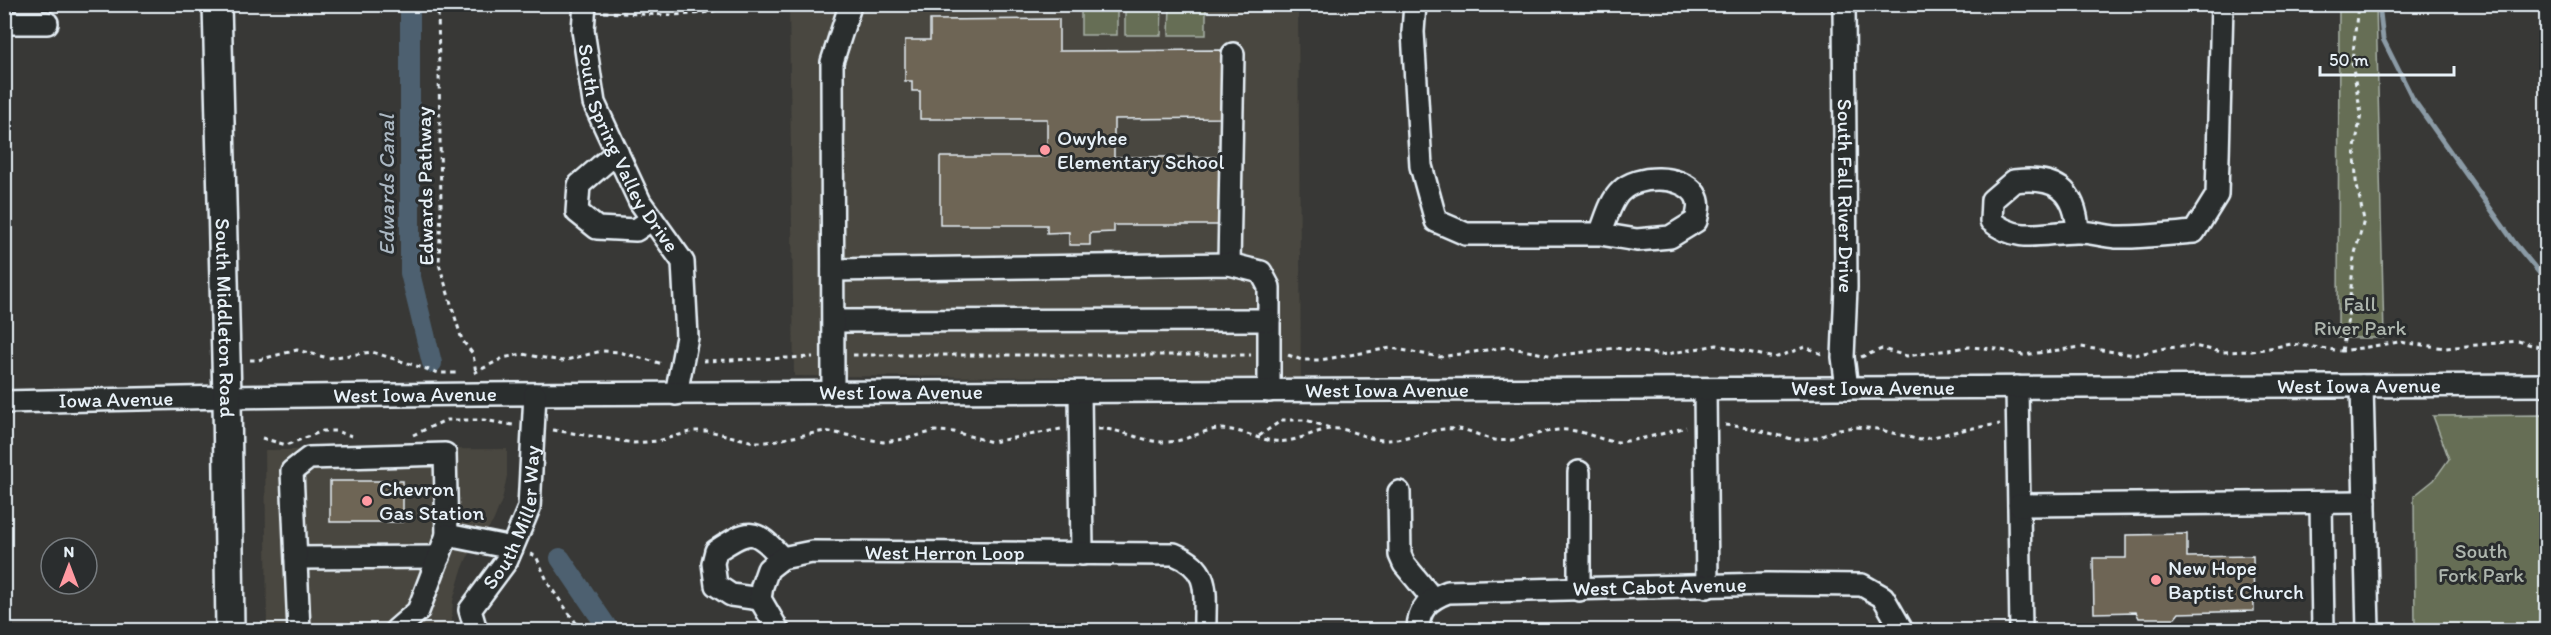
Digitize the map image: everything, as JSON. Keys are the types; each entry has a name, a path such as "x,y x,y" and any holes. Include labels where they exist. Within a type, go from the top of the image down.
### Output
{"main road":[{"name":"South Middleton Road","path":"217,4 228,397 230,630"}],"street":[{"path":"1415,4 1413,32 1421,166 1436,221 1466,234 1600,234"},
{"name":"South Fall River Drive","path":"1844,4 1846,287 1843,357 1847,388"},
{"path":"2078,232 2114,237 2194,232 2217,195 2222,4"},
{"name":"South Spring Valley Drive","path":"584,8 583,30 594,103 640,202 683,262 687,337 676,394"},
{"path":"833,393 832,63 849,9"},
{"path":"4,23 47,22"},
{"path":"1229,264 1233,54"},
{"path":"617,152 579,185 577,212 597,228 636,230 652,219"},
{"path":"833,270 1229,264 1261,272 1269,287 1269,391"},
{"path":"834,321 1269,320"},
{"name":"West Iowa Avenue","path":"228,397 2547,385"},
{"path":"2362,386 2368,630"},
{"path":"2017,387 2021,630"},
{"path":"1705,389 1707,587"},
{"path":"1080,392 1082,554"},
{"name":"South Miller Way","path":"476,630 470,610 507,561 529,508 535,394"},
{"name":"Iowa Avenue","path":"4,402 228,397"},
{"path":"299,630 292,471 309,458 401,446 445,454 447,536 418,611 396,630"},
{"path":"1578,472 1579,590"},
{"path":"1399,492 1400,555 1404,564 1432,598 1418,619 1418,630"},
{"path":"2019,505 2365,502"},
{"path":"2321,503 2323,630"},
{"path":"760,599 731,595 716,585 713,563 717,551 745,533 754,534 766,541 782,558 768,569 760,599 778,630"},
{"path":"447,536 512,548"},
{"name":"West Herron Loop","path":"782,558 812,552 1174,554 1190,561 1204,580 1205,630"},
{"path":"296,558 439,557"},
{"name":"West Cabot Avenue","path":"1432,598 1448,592 1862,585 1884,597 1902,630"}],"path":[{"name":"Edwards Pathway","path":"438,4 441,206 439,264 462,340 473,354 477,394"},
{"path":"584,8 702,14 722,10 726,4"},
{"path":"2342,351 2354,257 2364,220 2356,181 2355,148 2361,114 2352,63 2358,4"},
{"path":"250,360 297,350 328,358 372,352 439,373 476,373 503,358 522,354 562,360 602,351 618,352 659,364 834,356 1292,355 1302,360 1320,360 1391,348 1440,357 1507,346 1554,356 1616,348 1661,355 1717,345 1774,358 1805,346 1828,356 1843,357 1867,357 1882,350 1907,356 1969,347 1997,349 2023,355 2081,346 2135,355 2165,348 2194,346 2222,352 2252,351 2292,344 2342,351 2399,342 2446,348 2518,341 2547,349"},
{"path":"401,446 446,420 484,420 634,443 658,441 694,430 709,431 754,442 767,442 825,431 883,442 935,431 954,432 992,442 1060,429 1107,428 1150,441 1165,442 1182,442 1219,429 1274,442 1296,440 1332,429 1348,429 1383,440 1405,438 1440,429 1459,429 1495,440 1520,440 1556,430 1576,430 1618,442 1677,430 1689,425 1750,428 1796,440 1816,438 1839,429 1856,427 1877,429 1920,440 2001,424"},
{"path":"1258,437 1282,420 1306,420 1332,429"},
{"path":"262,438 286,445 309,435 335,431 359,439"},
{"path":"512,548 536,556 549,585 581,630"}],"shaded area":[{"name":"Owyhee Elementary School","path":"789,5 1298,5 1301,378 794,376"},
{"path":"507,449 507,476 502,500 493,522 467,558 461,573 453,601 451,630 267,630 265,450"}],"green space":[{"path":"1081,5 1117,5 1117,35 1081,35"},
{"path":"1125,5 1162,5 1161,35 1125,35"},
{"path":"1170,5 1206,5 1206,35 1169,35"},
{"name":"Fall River Park","path":"2339,5 2376,5 2384,338 2338,338"},
{"name":"South Fork Park","path":"2546,415 2546,630 2415,630 2414,496 2434,480 2449,459 2433,416"}],"building":[{"path":"1059,19 1059,51 1225,50 1225,118 1114,119 1114,157 1222,157 1223,225 1114,225 1114,232 1090,233 1090,245 1069,245 1069,232 1047,233 1047,225 940,225 940,157 1047,157 1047,119 920,119 920,91 912,91 912,81 905,81 905,40 930,40 930,20"},
{"name":"Chevron Gas Station","path":"330,481 403,481 403,522 330,522"},
{"path":"2187,534 2187,557 2253,556 2254,611 2179,613 2175,618 2139,618 2136,612 2094,613 2093,558 2126,558 2126,535"}],"waterway":[{"name":"Edwards Canal","path":"410,4 410,273 432,363"},
{"path":"2379,4 2383,39 2413,99 2514,242 2546,281"},
{"name":"Edwards Canal","path":"560,558 609,630"}],"place":[{"name":"Owyhee Elementary School","path":"1045,150"},
{"name":"Chevron Gas Station","path":"367,501"},
{"name":"New Hope Baptist Church","path":"2156,580"}]}
